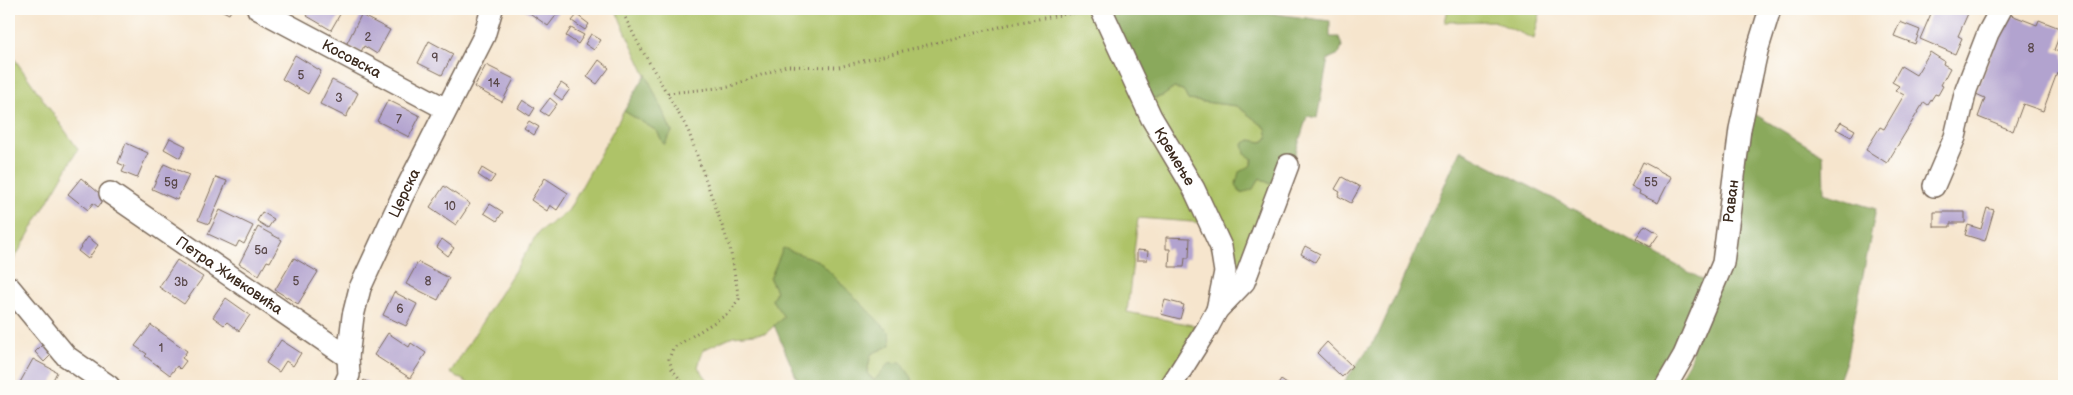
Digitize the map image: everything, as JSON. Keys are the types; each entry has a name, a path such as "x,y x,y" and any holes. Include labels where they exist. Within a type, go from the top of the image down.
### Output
{"street":[{"name":"Косовска","path":"258,9 446,110"},
{"name":"Церска","path":"344,386 348,375 348,357 353,316 360,288 484,36 492,9"},
{"name":"Раван","path":"1666,386 1684,355 1723,263 1740,129 1757,51 1770,9"},
{"path":"1934,186 1955,137 1966,90 1988,33 2002,9"},
{"name":"Кремење","path":"1093,10 1151,117 1194,189 1221,247 1225,272 1217,310 1171,386"},
{"name":"Кремење","path":"1217,310 1244,282 1288,165"},
{"name":"Петра Живковића","path":"110,193 348,357"},
{"path":"9,286 66,356 109,386"}],"path":[{"path":"621,9 638,43 688,130 730,248 739,299 729,313 673,348 668,359 672,369 685,386"},
{"path":"668,93 728,87 786,66 839,67 1014,23 1093,10"}],"green space":[{"path":"615,9 1098,9 1206,223 1138,218 1127,312 1202,327 1164,386 912,386 912,378 889,363 875,381 867,373 871,354 891,345 784,248 770,279 776,291 772,300 784,317 766,333 733,336 703,350 698,367 711,384 707,386 474,386 450,373 539,232 568,211 624,111 657,131 664,144 672,132"},
{"path":"1105,9 1237,9 1330,21 1330,37 1339,37 1342,46 1339,54 1328,59 1317,118 1307,116 1293,162 1275,187 1260,178 1252,190 1240,193 1236,184 1239,172 1252,165 1253,159 1245,154 1243,144 1250,140 1263,142 1268,138 1266,128 1237,106 1188,100 1183,90 1174,88 1163,96 1147,100"},
{"path":"1448,9 1541,9 1534,39 1494,21 1445,22"},
{"path":"9,51 78,149 12,263 9,259"},
{"path":"646,74 672,132 664,145 657,131 624,111"},
{"path":"1174,88 1183,90 1188,100 1237,106 1266,128 1268,138 1262,142 1250,140 1252,190 1260,178 1275,187 1240,282 1226,279 1147,100 1163,96"},
{"path":"1753,113 1823,155 1824,193 1876,209 1846,361 1837,386 1675,386 1690,360"},
{"path":"1460,150 1583,214 1707,282 1677,351 1655,386 1341,386 1378,335"},
{"path":"783,248 819,261 890,333 891,345 871,354 867,373 874,381 889,363 901,362 912,378 912,386 889,386 888,384 884,386 800,386 774,325 784,317 772,300 776,291 770,279"}],"building":[{"path":"219,9 232,9 229,14"},
{"path":"311,9 343,9 331,30 307,16"},
{"path":"524,9 561,9 548,26"},
{"path":"1933,9 1970,9 1958,36 1962,38 1955,54 1920,39"},
{"path":"2006,13 2037,25 2039,20 2062,29 2054,50 2064,54 2064,76 2057,73 2043,111 2023,104 2013,131 1978,117 1985,98 1976,94"},
{"path":"361,15 390,30 377,54 364,46 361,52 346,45"},
{"path":"577,15 589,24 585,30 572,21"},
{"path":"1900,22 1920,30 1915,44 1894,36"},
{"path":"571,28 584,35 578,44 566,36"},
{"path":"591,34 601,40 594,50 585,44"},
{"path":"429,41 453,54 442,75 418,63"},
{"path":"1930,52 1944,61 1943,64 1950,68 1938,95 1935,94 1928,105 1924,102 1887,163 1866,150 1880,127 1884,129 1904,95 1895,90 1899,86 1892,82 1901,66 1916,75"},
{"path":"295,55 321,71 308,94 282,79"},
{"path":"599,60 609,68 597,84 587,77"},
{"path":"486,65 514,79 502,102 474,87"},
{"path":"332,80 358,93 346,117 320,104"},
{"path":"561,83 570,89 562,100 554,94"},
{"path":"550,98 557,104 548,116 540,111"},
{"path":"388,100 420,116 409,137 377,121"},
{"path":"523,100 535,108 530,116 518,108"},
{"path":"529,121 539,127 534,135 524,128"},
{"path":"1841,122 1855,130 1851,137 1836,129"},
{"path":"170,138 186,146 180,158 164,149"},
{"path":"126,143 148,153 137,178 122,172 125,166 118,163"},
{"path":"1643,162 1671,177 1658,203 1639,194 1640,191 1631,187"},
{"path":"164,164 189,175 177,200 152,189"},
{"path":"482,168 495,176 490,183 478,175"},
{"path":"216,177 227,181 209,224 198,220"},
{"path":"1342,177 1360,187 1351,203 1338,196 1340,192 1335,189"},
{"path":"81,178 105,198 98,207 93,203 88,210 68,194"},
{"path":"545,178 568,193 557,210 550,205 547,211 531,200"},
{"path":"444,186 470,204 456,225 430,207"},
{"path":"490,204 503,212 497,221 484,213"},
{"path":"1987,208 1994,210 1985,241 1965,235 1968,225 1981,229"},
{"path":"220,210 253,226 244,244 239,241 236,247 208,234"},
{"path":"262,212 274,219 268,228 257,221"},
{"path":"1934,212 1965,212 1965,223 1950,223 1950,227 1934,227"},
{"path":"1645,225 1659,234 1650,247 1636,238"},
{"path":"258,227 282,240 270,262 267,261 259,275 239,264"},
{"path":"88,237 98,245 88,259 78,251"},
{"path":"1166,237 1190,238 1189,258 1185,258 1184,267 1169,267 1170,249 1166,249"},
{"path":"442,239 454,248 448,256 437,247"},
{"path":"1305,246 1320,254 1315,262 1301,254"},
{"path":"1137,250 1148,251 1147,260 1137,260"},
{"path":"294,258 318,272 298,304 275,290"},
{"path":"177,260 203,277 184,304 159,287"},
{"path":"418,262 449,278 438,300 406,284"},
{"path":"394,292 417,304 406,326 383,315"},
{"path":"226,298 250,315 239,331 227,322 224,325 213,317"},
{"path":"1165,300 1184,305 1180,319 1161,314"},
{"path":"151,325 187,351 182,358 186,361 180,369 177,366 170,375 135,346"},
{"path":"388,333 409,347 411,343 426,353 410,378 374,355"},
{"path":"281,340 301,353 293,366 286,361 279,372 266,363"},
{"path":"1327,342 1352,366 1342,377 1317,353"},
{"path":"44,343 53,353 44,362 35,352"},
{"path":"33,359 57,372 50,386 18,386"},
{"path":"364,380 374,386 360,386"},
{"path":"1281,380 1290,386 1277,386"}]}
